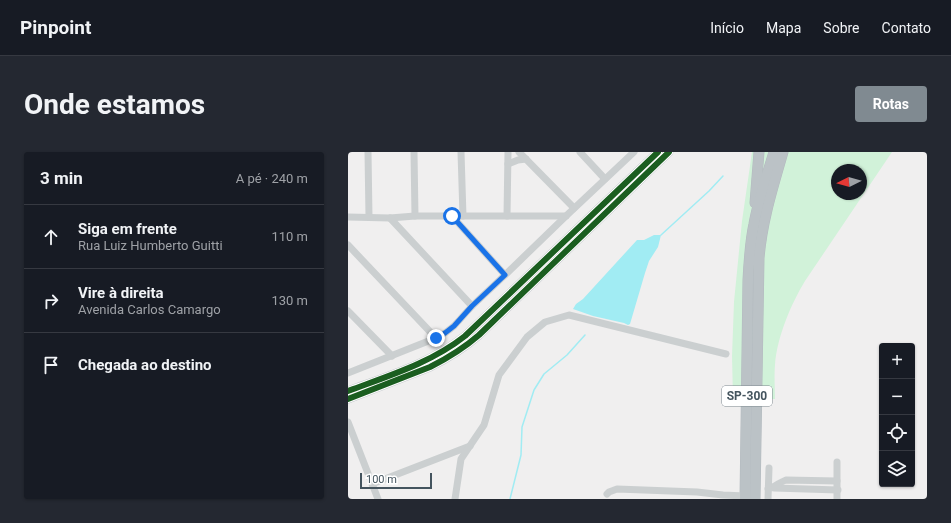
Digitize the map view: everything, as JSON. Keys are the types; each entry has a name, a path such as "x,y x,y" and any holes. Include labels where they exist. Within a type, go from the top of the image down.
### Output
{"highway":[{"path":"753,224 759,152"},
{"name":"SP-300","path":"745,497 749,267 753,224 774,152"},
{"name":"SP-300","path":"755,499 759,258 766,214 783,152"}],"main road":[{"path":"348,391 427,360 447,349 465,336 658,152"},
{"path":"348,399 430,367 461,349 479,334 670,152"}],"street":[{"path":"368,152 369,217"},
{"path":"414,152 415,216"},
{"path":"461,152 462,216"},
{"path":"507,216 508,152"},
{"path":"519,152 574,208"},
{"path":"580,152 605,179"},
{"path":"348,372 392,356 445,333 634,152"},
{"path":"508,164 526,159"},
{"path":"452,216 505,275"},
{"path":"348,217 566,216"},
{"path":"390,218 472,306"},
{"path":"348,245 436,338"},
{"path":"348,311 392,356"},
{"path":"455,499 461,459 484,425 499,375 526,337 545,322 569,315 726,354"},
{"path":"348,422 378,499"},
{"path":"372,484 470,446"},
{"path":"837,462 837,499"},
{"path":"768,499 771,488 769,468"},
{"path":"771,488 786,480 837,481"},
{"path":"771,488 838,490"},
{"path":"607,494 617,489 697,492 745,497"}],"green space":[{"path":"752,152 892,152 867,189 867,164 831,164 831,200 860,200 805,281 786,321 776,354 775,399 733,399 732,356 734,302 742,221"}],"water":[{"path":"654,235 661,235 658,247 649,261 630,324 628,325 593,316 573,309 576,304 583,299 637,240 644,240"}],"waterway":[{"path":"661,235 709,191 723,176"},
{"path":"510,499 521,455 522,427 534,390 544,374 567,355 585,335"}],"cycle path":[{"path":"348,391 424,361 452,346 465,336 658,152"},
{"path":"348,399 430,367 468,344 669,152"}],"route":[{"path":"436,338 454,326 472,306 505,275 452,216"}]}
